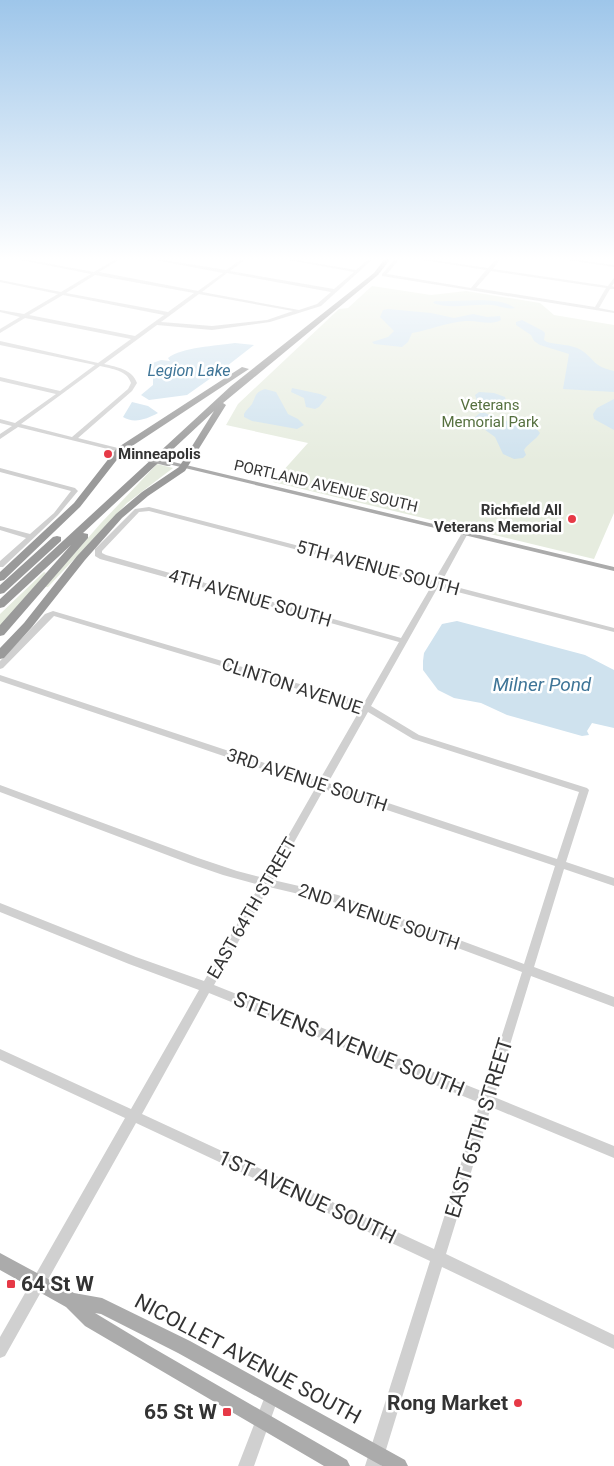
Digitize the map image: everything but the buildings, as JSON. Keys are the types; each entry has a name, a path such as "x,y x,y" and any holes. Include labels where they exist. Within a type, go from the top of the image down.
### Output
{"highway":[{"path":"0,591 210,400 303,325"},
{"path":"0,604 234,388 312,325"},
{"path":"0,578 77,505 120,450 252,365"},
{"path":"0,655 28,625 119,516 145,494 182,469 234,388"},
{"path":"0,632 124,489"},
{"path":"0,643 82,558"}],"main road":[{"name":"PORTLAND AVENUE SOUTH","path":"120,450 614,569"},
{"name":"NICOLLET AVENUE SOUTH","path":"0,1262 72,1301 91,1320 341,1466"},
{"name":"NICOLLET AVENUE SOUTH","path":"72,1301 102,1306 184,1347 272,1396 375,1460 399,1466"}],"street":[{"path":"72,325 135,338"},
{"path":"0,437 153,325"},
{"path":"172,325 227,327 238,325"},
{"path":"0,343 99,364 130,374 134,383 130,390 73,439"},
{"path":"0,379 61,393"},
{"path":"0,421 120,450"},
{"path":"0,470 73,489 74,495 0,565"},
{"name":"4TH AVENUE SOUTH","path":"141,508 98,551 98,554 404,641"},
{"name":"5TH AVENUE SOUTH","path":"141,508 614,630"},
{"path":"0,528 31,537"},
{"name":"EAST 64TH STREET","path":"0,1351 465,533"},
{"path":"0,666 53,613"},
{"name":"CLINTON AVENUE","path":"53,613 366,707 416,738 584,790"},
{"name":"3RD AVENUE SOUTH","path":"0,678 614,882"},
{"name":"2ND AVENUE SOUTH","path":"0,788 223,871 338,899 614,1002"},
{"name":"EAST 65TH STREET","path":"375,1460 584,790"},
{"name":"STEVENS AVENUE SOUTH","path":"0,906 133,961 206,987 614,1152"},
{"name":"1ST AVENUE SOUTH","path":"0,1054 614,1342"},
{"path":"246,1466 272,1396"}],"green space":[{"name":"Veterans Memorial Park","path":"322,325 614,325 614,513 594,559 273,482 308,443 226,425 238,404"},
{"path":"157,464 173,468 127,503 48,587 45,587 101,523"},
{"path":"44,572 46,573 0,628 0,614"}],"water":[{"path":"388,325 440,325 412,333 408,342 402,347 374,344 372,342 388,337 394,331"},
{"path":"517,325 532,325 545,333 544,340 547,342 577,348 598,365 614,371 614,392 563,389 569,354 540,345 534,341 531,335"},
{"name":"Legion Lake","path":"235,343 254,345 187,395 149,400 141,395 153,385 153,368 150,364 161,360 170,361 168,358 174,354 190,349"},
{"path":"292,388 327,397 315,409 306,407 304,398 291,392"},
{"path":"265,389 276,392 288,414 298,419 304,425 297,429 252,421 244,417 259,391"},
{"path":"479,392 494,393 505,397 506,401 495,406 485,405 477,401 475,395"},
{"path":"614,399 614,430 594,419 593,414 597,408"},
{"name":"Legion Lake","path":"132,402 148,406 158,413 140,420 127,419 123,417"},
{"path":"480,413 485,413 511,423 535,427 540,433 524,450 526,455 523,458 514,459 503,454 495,437 474,422 475,417"},
{"name":"Milner Pond","path":"457,621 585,655 614,670 614,728 592,723 587,731 589,735 582,736 507,715 481,703 454,698 438,690 423,670 424,653 442,624"}],"place":[{"name":"Minneapolis","path":"108,454"},
{"name":"Richfield All Veterans Memorial","path":"572,519"},
{"name":"64 St W","path":"11,1284"},
{"name":"Rong Market","path":"518,1403"},
{"name":"65 St W","path":"227,1412"}]}
